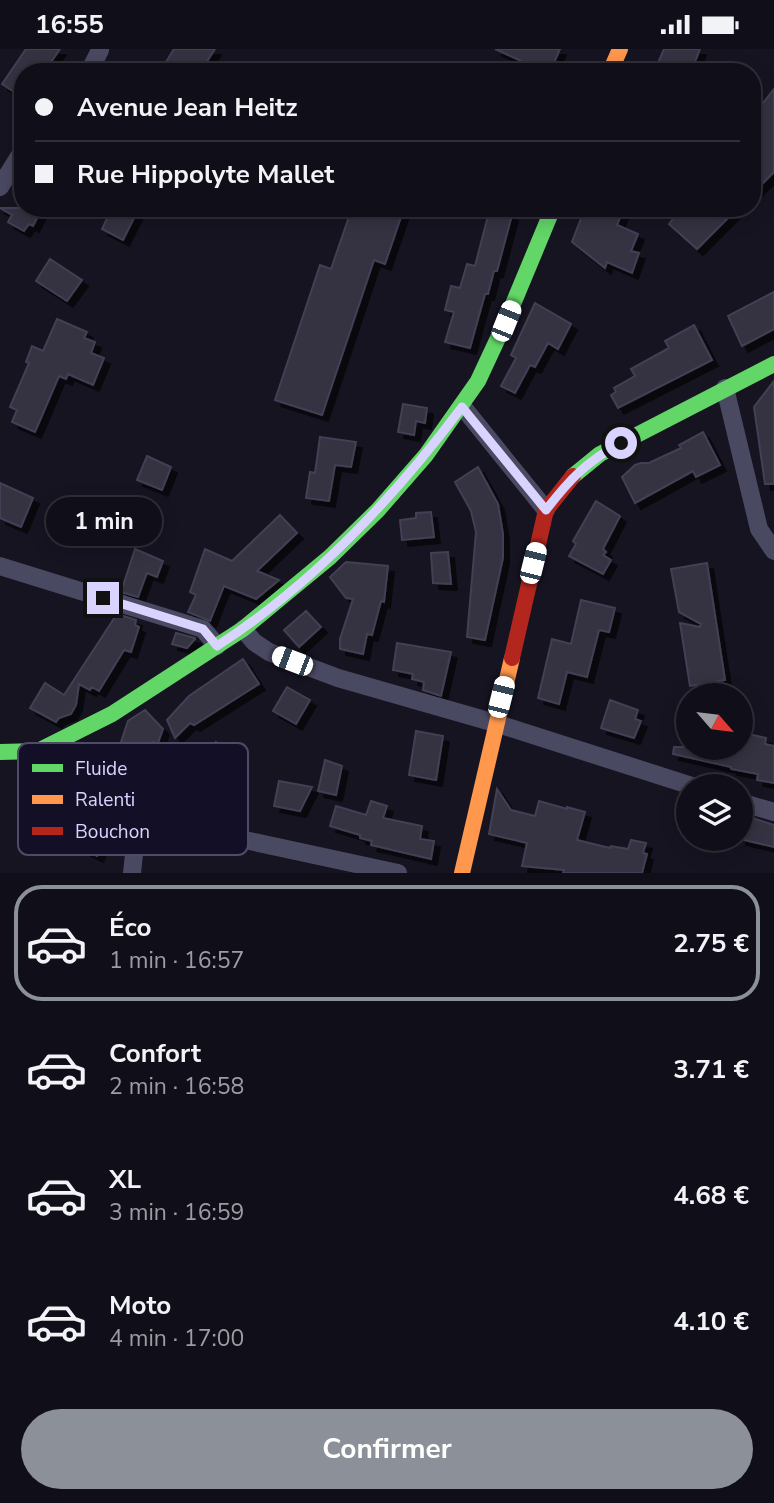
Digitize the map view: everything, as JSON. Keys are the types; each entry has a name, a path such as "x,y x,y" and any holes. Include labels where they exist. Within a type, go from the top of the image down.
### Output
{"main road":[{"path":"54,743 113,714 243,629 330,557 378,510 426,455 478,381 549,217"},
{"path":"461,873 546,510 573,476 600,454 774,364"}],"street":[{"path":"0,187 14,164"},
{"path":"725,388 759,529 774,551"},
{"path":"462,407 546,510"},
{"path":"0,566 203,629 217,646"},
{"path":"243,629 254,642 269,652 315,670 495,723 676,781"},
{"path":"753,806 774,813"},
{"path":"248,841 398,873"},
{"path":"132,873 134,855"}],"building":[{"path":"26,49 60,49 50,63 16,63"},
{"path":"174,49 215,49 206,63 166,62"},
{"path":"495,49 560,49 554,63 525,63"},
{"path":"664,49 700,49 695,63 658,63"},
{"path":"14,66 14,92 2,84"},
{"path":"774,89 774,172 761,185 761,106"},
{"path":"0,208 14,208 14,217 38,217 33,226 29,224 24,231 8,222 12,215"},
{"path":"108,217 134,217 123,240 102,229"},
{"path":"349,217 401,217 385,264 374,260 322,415 275,400 320,265 331,269"},
{"path":"488,217 511,217 497,271 494,271 488,294 485,294 470,348 445,342 454,312 445,310 451,286 460,288 467,264 475,266"},
{"path":"582,217 620,217 617,225 638,234 631,251 639,253 632,273 607,262 605,268 572,242"},
{"path":"674,217 729,217 697,249 669,224"},
{"path":"50,259 82,280 67,301 36,281"},
{"path":"774,292 774,329 742,346 728,316"},
{"path":"535,303 571,324 558,349 548,343 535,367 530,365 515,393 501,386 516,358 511,355"},
{"path":"57,319 87,332 84,338 95,342 91,353 104,358 93,385 68,374 66,379 59,376 35,432 12,422 17,410 10,407 29,363 26,362 32,346 43,351"},
{"path":"694,325 712,360 618,408 611,395 616,392 614,388 635,376 631,369 669,348 665,341"},
{"path":"774,381 774,484 765,484 754,407"},
{"path":"403,404 427,408 425,423 416,421 414,435 398,432"},
{"path":"703,432 720,465 696,477 693,471 635,503 622,477 635,465 649,463 681,448 679,445"},
{"path":"320,437 356,442 351,467 335,465 329,501 306,498 310,472 315,473"},
{"path":"147,456 171,467 162,490 137,480"},
{"path":"478,467 498,504 503,534 503,558 485,640 467,637 476,532 471,511 455,482"},
{"path":"0,483 33,498 21,527 0,518"},
{"path":"596,501 620,516 603,549 606,552 603,555 611,560 603,574 569,556 576,544 573,541"},
{"path":"431,512 434,537 402,540 400,520 416,518 416,513"},
{"path":"280,515 297,533 257,571 279,580 256,599 224,586 210,621 188,612 196,595 190,592 205,549 232,561"},
{"path":"135,549 163,561 157,577 147,573 138,597 121,592"},
{"path":"448,552 451,584 433,583 431,553"},
{"path":"346,562 388,566 384,602 381,601 372,635 367,634 363,654 340,649 340,639 353,599 346,598 330,577"},
{"path":"707,563 725,680 690,683 680,623 700,627 701,624 679,612 671,569"},
{"path":"581,600 615,608 609,632 599,630 587,677 567,672 559,704 538,698 552,639 571,644"},
{"path":"306,611 321,627 299,647 284,630"},
{"path":"117,614 136,620 135,625 139,627 131,652 124,650 99,691 79,684 76,705 71,714 59,718 56,722 30,708 45,683 64,695"},
{"path":"176,633 195,639 187,648 172,644"},
{"path":"397,643 451,652 441,696 423,690 424,682 412,679 413,674 393,670"},
{"path":"243,659 259,684 194,725 190,723 175,738 167,720 189,696"},
{"path":"287,687 310,700 296,724 273,711"},
{"path":"610,700 638,710 635,719 641,721 634,738 601,728"},
{"path":"145,710 163,729 158,743 121,742 128,721"},
{"path":"416,731 443,736 436,780 409,775"},
{"path":"753,735 766,738 765,744 774,746 774,783 757,780 758,774 700,760 753,760"},
{"path":"325,760 342,766 336,795 318,791"},
{"path":"279,781 312,787 300,811 274,806"},
{"path":"497,789 511,810 535,816 539,801 585,812 577,840 610,848 628,849 631,840 646,843 643,853 647,854 642,873 563,873 564,870 522,866 527,843 489,834"},
{"path":"371,801 387,806 383,818 422,826 420,839 434,841 431,859 371,845 372,841 360,838 360,835 330,826 336,806 366,815"},
{"path":"753,818 774,825 774,847 753,842"}],"traffic: fast":[{"path":"54,743 112,714 243,629 330,557 378,510 426,455 478,381 549,217"},
{"path":"573,476 600,454 774,364"},
{"path":"0,752 18,752"}],"traffic: slow":[{"path":"614,63 620,49"},
{"path":"462,873 512,658"}],"traffic: jam":[{"path":"512,658 546,510 573,476"}],"route":[{"path":"103,598 203,629 217,646 243,629 330,557 378,510 426,455 462,407 546,510 573,476 600,454 621,443"}]}
